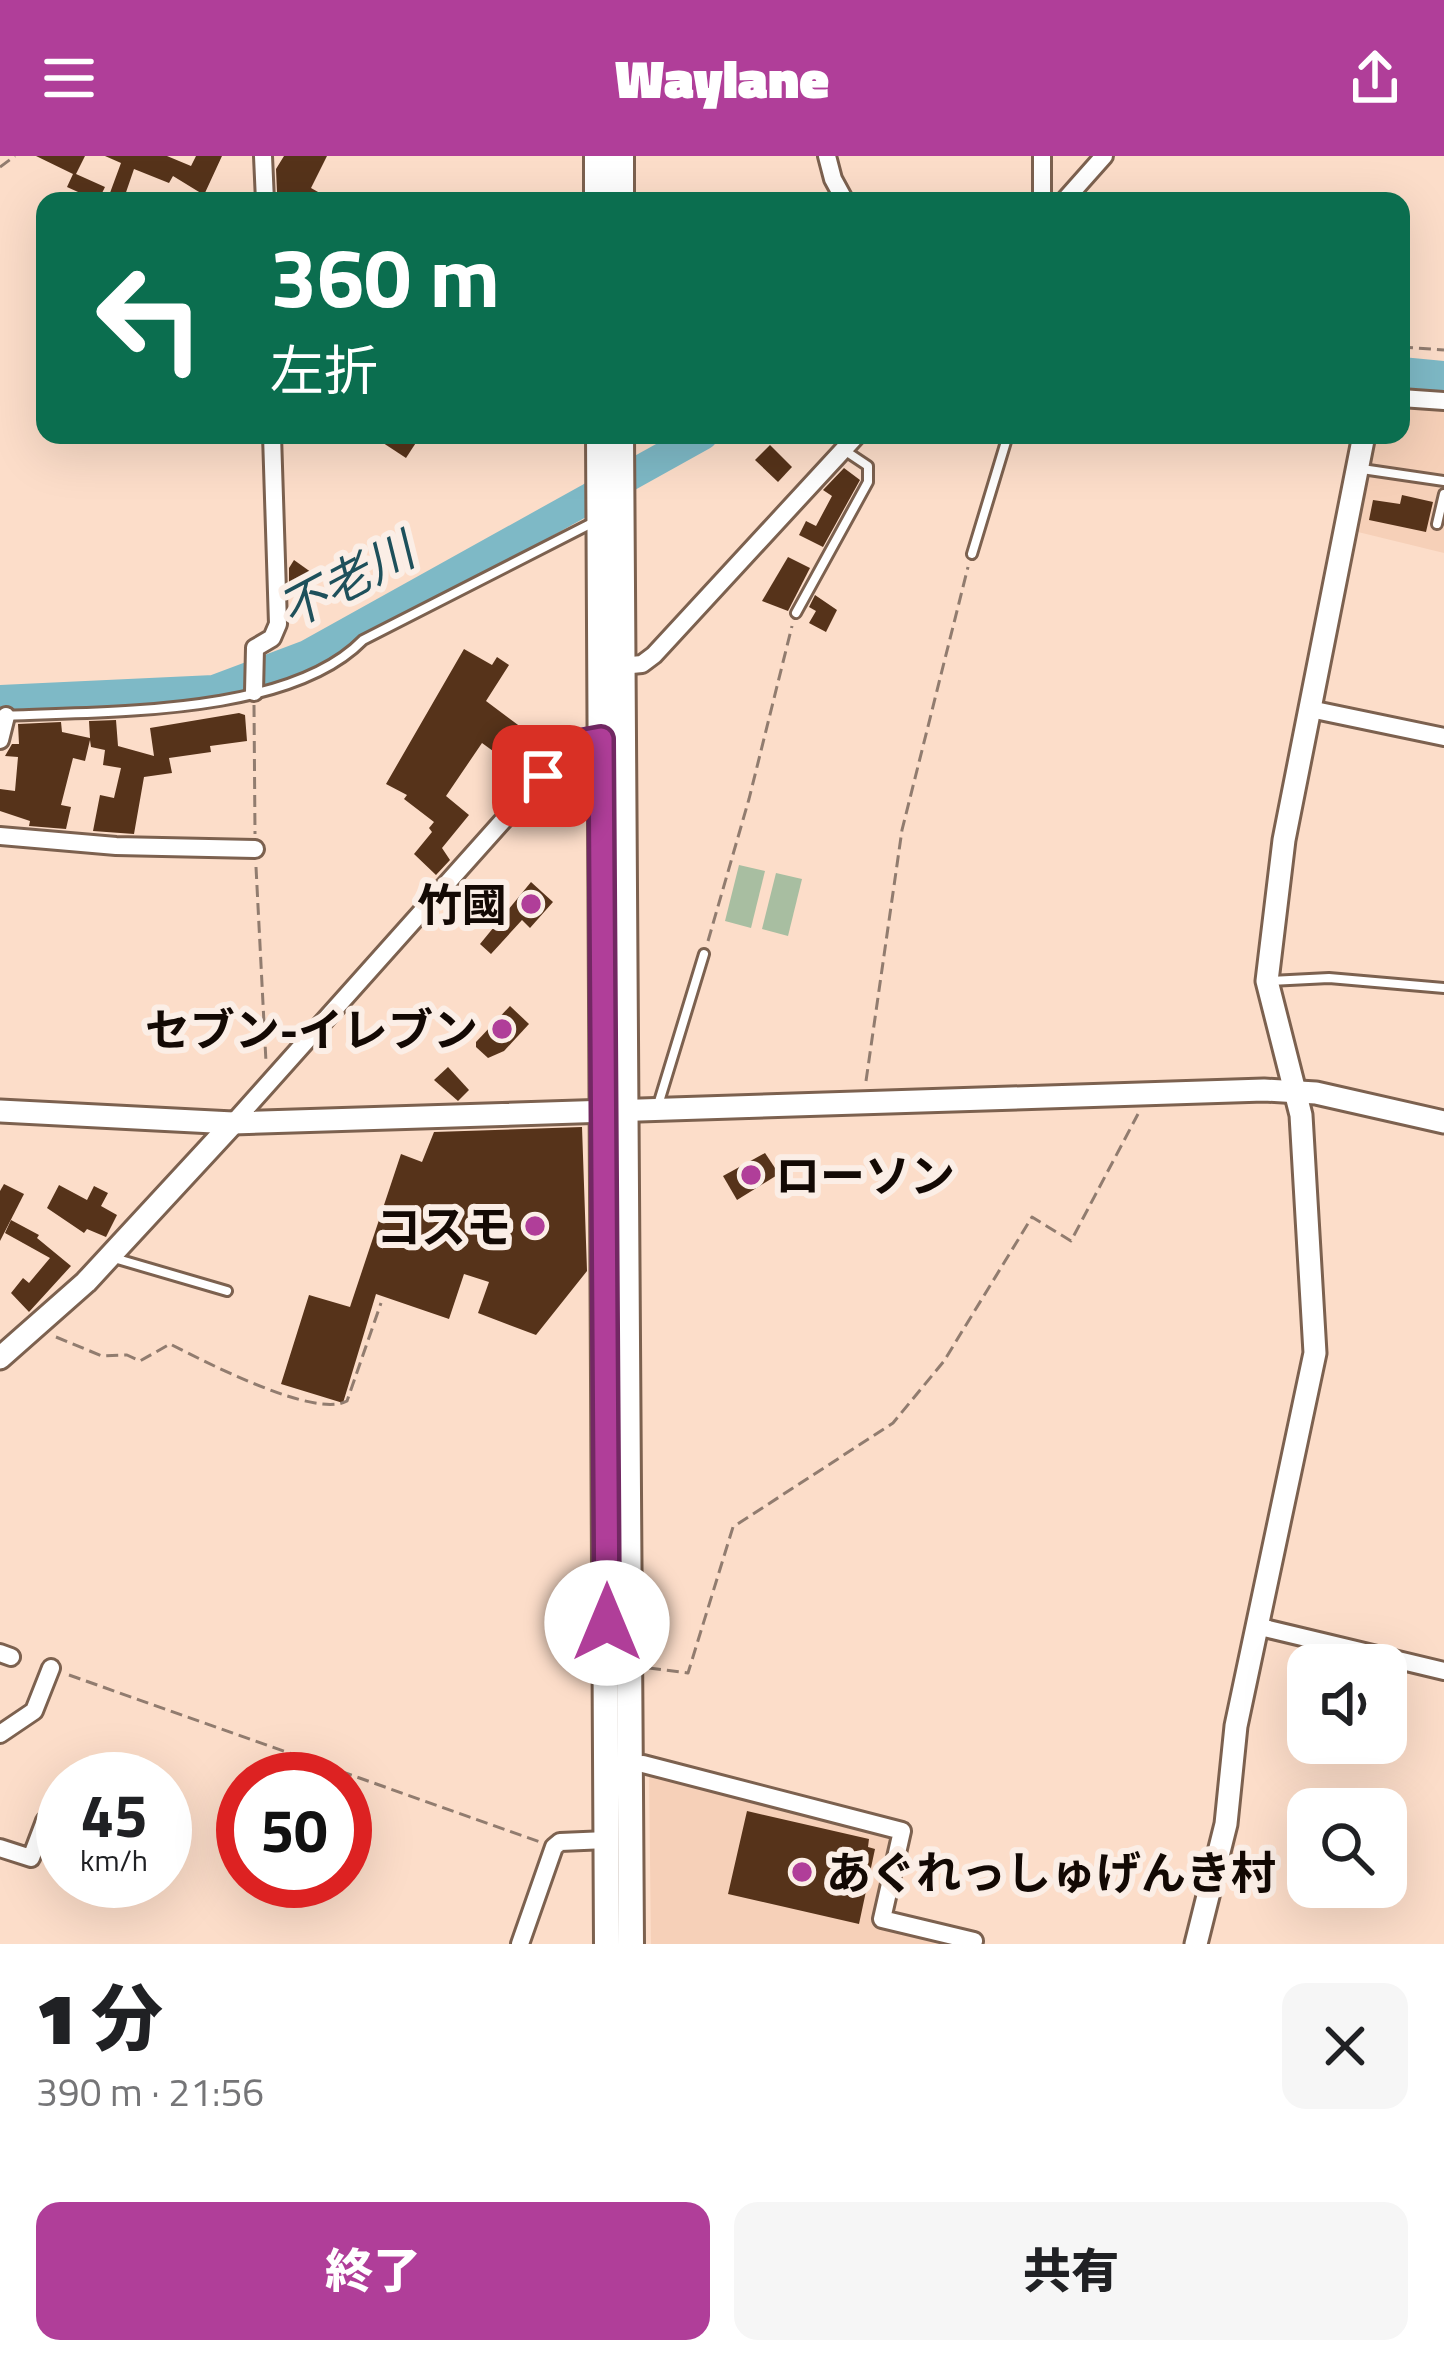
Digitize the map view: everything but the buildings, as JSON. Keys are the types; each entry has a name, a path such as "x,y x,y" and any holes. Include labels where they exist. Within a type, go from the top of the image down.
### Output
{"main road":[{"path":"597,156 597,192"},
{"path":"621,156 621,192"},
{"path":"614,456 607,513 601,739 614,1112 631,1944"},
{"path":"607,513 622,666 607,1944"}],"street":[{"path":"263,156 265,192"},
{"path":"827,156 840,192"},
{"path":"1042,156 1042,192"},
{"path":"1072,192 1104,156"},
{"path":"1410,399 1444,401"},
{"path":"254,692 255,648 272,638 278,624 272,444"},
{"path":"622,666 642,664 654,655 848,444"},
{"path":"1196,1944 1226,1824 1236,1726 1315,1353 1301,1115 1268,981 1284,840 1362,444"},
{"path":"1310,709 1444,737"},
{"path":"0,740 3,716"},
{"path":"0,1358 110,1257 566,750 601,739"},
{"path":"0,836 116,846 255,849"},
{"path":"0,1111 233,1123 1296,1090 1444,1122"},
{"path":"1256,1626 1444,1671"},
{"path":"0,1734 34,1711 51,1669"},
{"path":"643,1764 902,1831 882,1919 974,1941"},
{"path":"520,1944 554,1847 560,1842 607,1840"},
{"path":"0,1848 31,1858 36,1846"}],"lane":[{"path":"973,554 1005,444"},
{"path":"796,613 870,475 868,466 843,449"},
{"path":"1358,468 1444,481"},
{"path":"1437,524 1444,494"},
{"path":"3,716 189,706 275,691 316,675 343,660 363,640 607,513"},
{"path":"657,1112 704,954"},
{"path":"1268,981 1329,978 1444,988"},
{"path":"110,1257 227,1292"}],"path":[{"path":"0,167 15,156"},
{"path":"1410,348 1444,350"},
{"path":"863,1102 902,830 973,554"},
{"path":"704,954 796,613"},
{"path":"254,692 255,849 268,1084"},
{"path":"627,1665 688,1673 733,1526 893,1423 944,1360 1032,1217 1071,1241 1150,1091"},
{"path":"35,1328 102,1356 127,1354 140,1361 170,1344 227,1372 336,1407 347,1400 381,1303"},
{"path":"51,1669 554,1847"}],"shaded area":[{"path":"1410,408 1444,410 1444,553 1358,532 1354,526 1368,444 1410,444"},
{"path":"649,1770 893,1833 877,1925 960,1944 651,1944"}],"green space":[{"path":"739,865 765,871 751,928 725,921"},
{"path":"776,873 802,879 788,936 762,929"}],"waterway":[{"name":"不老川","path":"1410,373 1444,376"},
{"name":"不老川","path":"0,700 214,690 307,655 687,444"}],"place":[{"name":"竹國","path":"531,904"},
{"name":"セブン-イレブン","path":"502,1029"},
{"name":"ローソン","path":"751,1175"},
{"name":"コスモ","path":"535,1226"},
{"name":"あぐれっしゅげんき村","path":"802,1872"}],"route":[{"path":"543,776 574,744 601,739 607,1623"}]}
